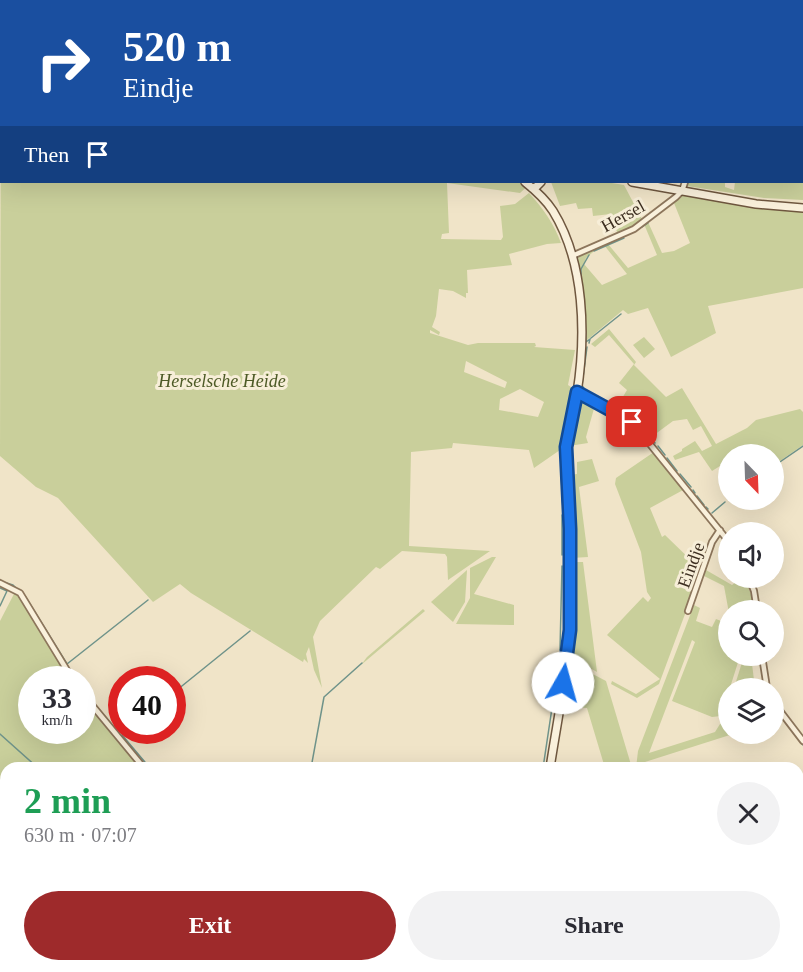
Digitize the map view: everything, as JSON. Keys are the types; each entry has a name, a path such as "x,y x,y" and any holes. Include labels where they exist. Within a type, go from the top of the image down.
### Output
{"street":[{"path":"533,183 562,231 572,256 581,319 582,346 577,392 565,456 570,529 570,630 551,762"},
{"path":"638,183 756,204 803,208"},
{"path":"682,191 685,183"},
{"name":"Hersel","path":"572,256 634,230 668,205 682,191"},
{"name":"Eindje","path":"577,392 632,422 718,528"},
{"name":"Eindje","path":"688,611 712,542 718,533"},
{"path":"0,583 14,588 25,599 65,666"},
{"path":"96,710 139,762"},
{"path":"784,716 803,741"}],"green space":[{"name":"Herselsche Heide","path":"1,183 447,183 449,233 442,234 441,239 501,240 503,237 500,206 515,204 529,193 548,216 555,229 561,243 547,244 509,254 512,265 467,270 468,293 466,293 466,298 453,291 439,289 436,316 432,327 440,332 439,335 430,330 430,333 468,345 535,343 534,347 575,350 568,385 574,389 560,450 534,468 529,450 453,443 452,448 411,452 409,546 490,551 448,580 445,554 402,551 380,569 376,567 320,621 313,637 322,688 314,670 309,647 306,654 308,663 304,659 303,662 180,584 153,602 58,498 36,487 0,456","holes":["466,361 507,382 505,388 464,372","520,389 544,402 538,417 499,410 500,399"]},
{"name":"Herselsche Heide","path":"447,183 531,183 520,193"},
{"path":"551,183 624,185 643,221 618,235 611,214 593,216 592,208 578,209 576,203 560,206"},
{"path":"688,183 725,183 725,187 734,190 735,183 803,183 803,200 764,198 687,186"},
{"path":"681,195 771,209 803,211 803,288 708,306 716,333 671,357 648,308 628,314 623,310 587,340 583,290 576,257 599,247 586,258 584,264 602,285 627,274 604,245 608,244 628,268 657,255 644,224 648,222 662,253 674,251 690,243 674,203"},
{"path":"609,329 636,362 634,365 666,397 682,388 716,444 747,428 756,420 800,409 803,412 803,445 784,458 784,444 718,444 718,467 712,471 699,452 675,460 673,456 695,441 702,451 712,446 701,426 693,430 687,419 673,421 650,438 638,424 625,415 630,405 621,400 627,390 619,383 634,364 609,335 595,347 591,344"},
{"path":"644,337 655,349 644,358 633,345"},
{"path":"579,396 595,405 586,437 588,443 569,446"},
{"path":"654,452 685,489 650,508 662,537 665,535 698,567 693,557 696,553 704,563 659,684 637,698 611,684 612,681 636,694 660,679 607,635 643,597 648,602 651,598 647,592 641,552 615,484 616,478"},
{"path":"592,459 599,481 579,487 588,557 572,558 568,475 577,474 577,462"},
{"path":"496,557 474,594 514,605 514,625 456,624 470,598 470,568"},
{"path":"572,562 583,562 597,672 570,657"},
{"path":"467,570 465,602 453,622 431,602"},
{"path":"706,570 718,577 718,583 704,576"},
{"path":"724,588 749,588 752,600 727,600"},
{"path":"15,592 61,666 18,666 18,744 96,744 96,714 108,729 108,744 120,744 135,762 0,762 0,621"},
{"path":"694,605 700,608 696,621 712,627 716,619 718,620 718,666 737,666 733,678 718,678 718,716 712,717 672,701 695,642 692,640 649,753 715,732 718,727 718,739 645,762 637,762 638,751"},
{"path":"423,609 425,611 361,665 367,657"},
{"path":"568,661 606,681 630,762 603,762 587,708 562,706"},
{"path":"741,666 752,666 754,678 737,678"}],"waterway":[{"path":"642,227 648,223"},
{"path":"594,251 624,238"},
{"path":"581,279 581,269 589,255"},
{"path":"591,338 621,314"},
{"path":"585,329 586,342 590,339 589,343"},
{"path":"587,347 582,385 586,392 636,421 655,443"},
{"path":"658,446 665,455"},
{"path":"784,459 803,446"},
{"path":"667,458 677,471"},
{"path":"680,474 691,487"},
{"path":"697,496 704,505"},
{"path":"712,513 718,508"},
{"path":"562,515 562,555"},
{"path":"560,650 562,566"},
{"path":"3,582 17,589"},
{"path":"0,588 7,591 0,606"},
{"path":"25,596 67,664 148,600"},
{"path":"186,683 250,631"},
{"path":"552,702 559,657"},
{"path":"312,762 324,697 362,663"},
{"path":"544,762 552,708"},
{"path":"784,720 803,745"},
{"path":"0,734 31,762"},
{"path":"130,744 145,762"}],"route":[{"path":"563,683 570,630 570,529 565,456 577,392 632,422"}]}
